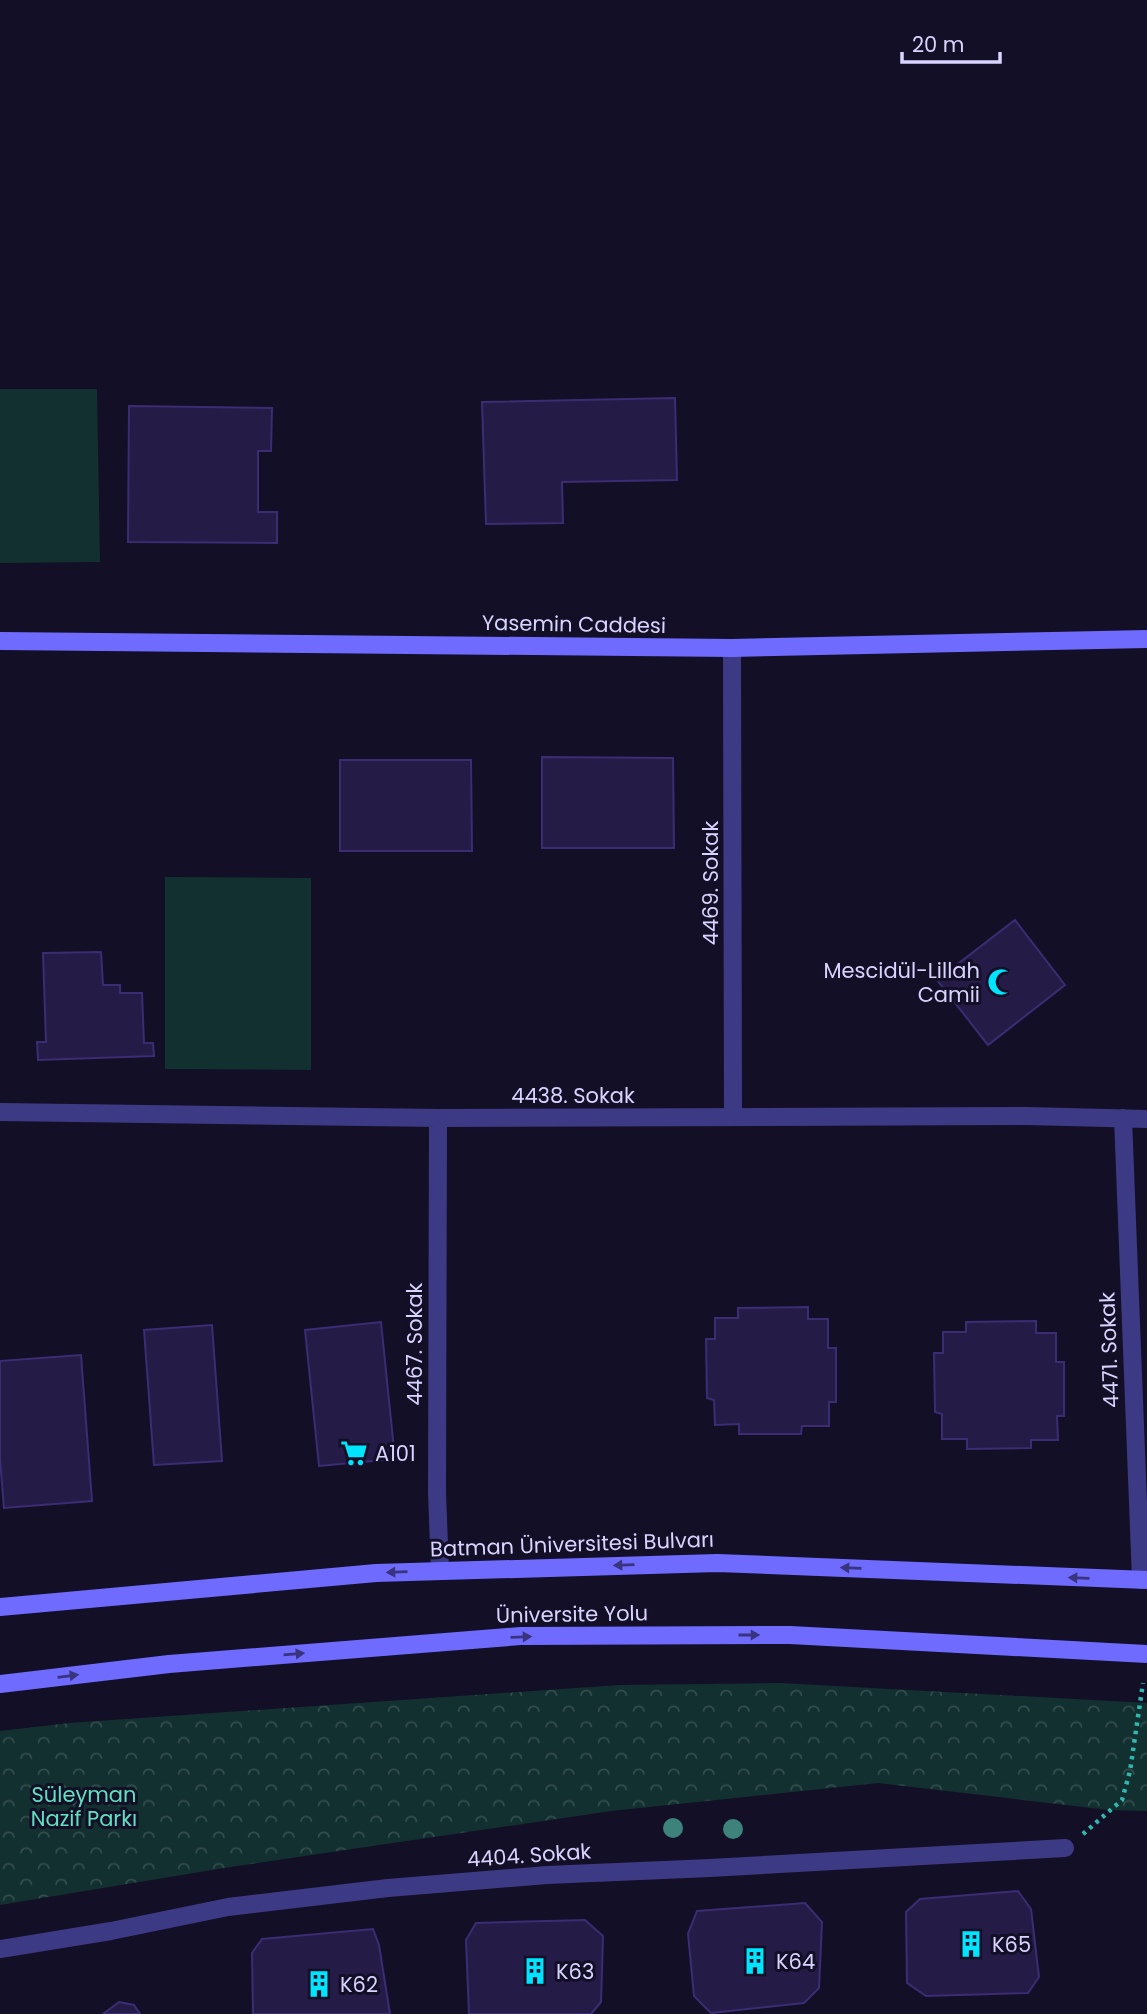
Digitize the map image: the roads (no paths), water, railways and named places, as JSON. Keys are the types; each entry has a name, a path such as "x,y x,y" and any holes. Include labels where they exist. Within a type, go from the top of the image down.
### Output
{"main road":[{"name":"Yasemin Caddesi","path":"0,641 732,648 1147,639"},
{"name":"Batman Üniversitesi Bulvarı","path":"0,1607 376,1573 717,1563 1144,1580"},
{"name":"Üniversite Yolu","path":"0,1684 169,1664 521,1636 790,1635 1147,1654"}],"street":[{"name":"4469. Sokak","path":"732,648 733,1117"},
{"name":"4438. Sokak","path":"0,1112 438,1118 1147,1119"},
{"name":"4467. Sokak","path":"438,1118 437,1493 440,1571"},
{"name":"4471. Sokak","path":"1123,1118 1144,1580"},
{"name":"4404. Sokak","path":"0,1949 228,1908 388,1888 547,1875 1065,1848"}],"place":[{"name":"Mescidül-Lillah Camii","path":"1001,982"},
{"name":"A101","path":"354,1453"},
{"name":"K65","path":"971,1944"},
{"name":"K64","path":"755,1961"},
{"name":"K63","path":"535,1971"},
{"name":"K62","path":"319,1984"}],"park label":[{"name":"Süleyman Nazif Parkı","path":"84,1806"}]}
